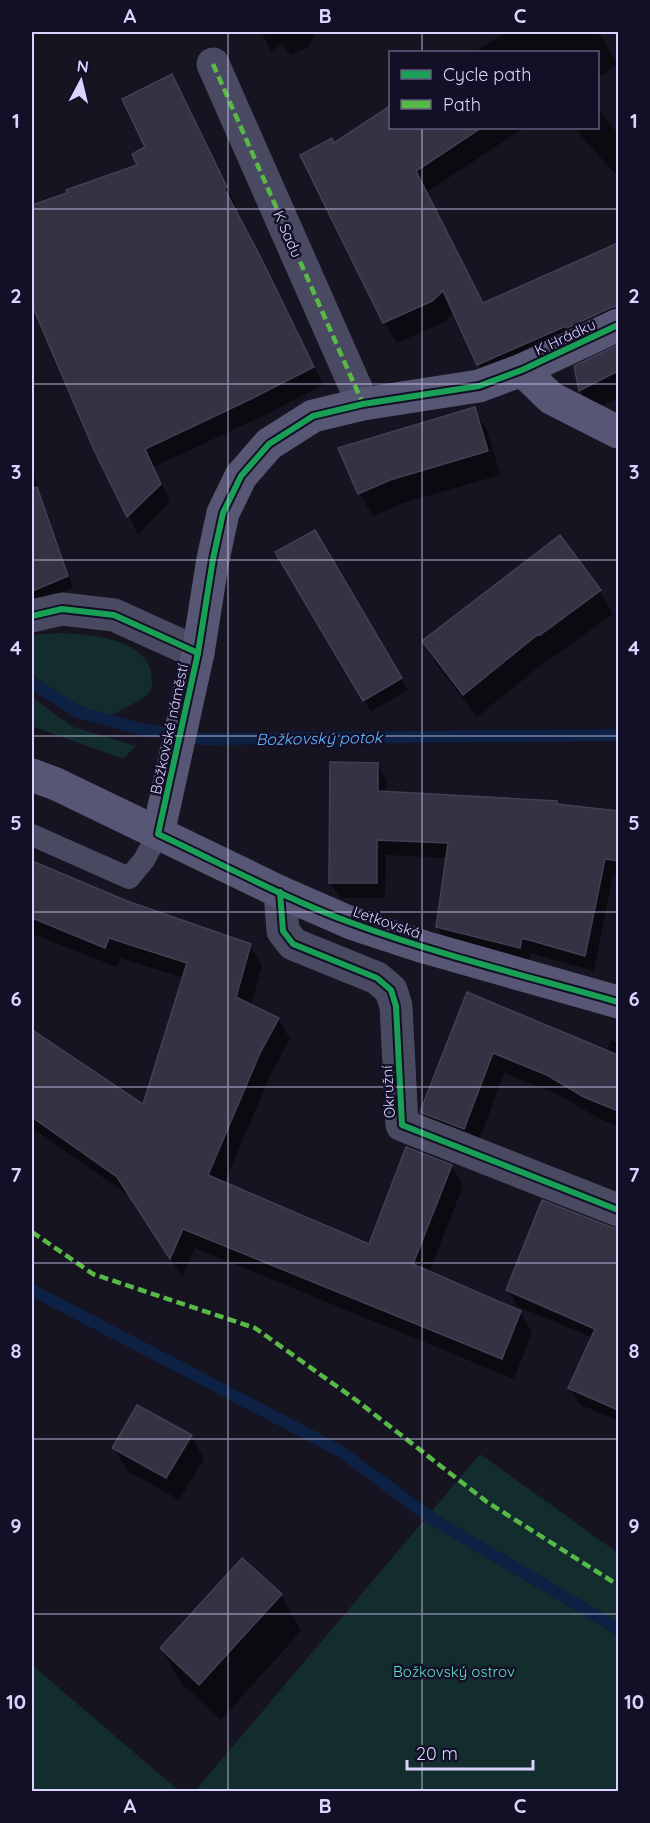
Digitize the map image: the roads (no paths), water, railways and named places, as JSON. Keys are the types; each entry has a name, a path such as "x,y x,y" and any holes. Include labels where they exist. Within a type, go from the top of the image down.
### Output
{"street":[{"name":"K Sadu","path":"213,64 363,404"},
{"name":"K Hrádku","path":"522,370 618,325"},
{"name":"Božkovské náměstí","path":"158,834 198,653 223,513 241,476 269,444 313,416 363,404 479,386 522,370"},
{"path":"522,370 550,399 618,432"},
{"path":"32,616 62,609 114,615 198,653"},
{"name":"Letkovská","path":"32,775 56,784 280,892 351,923 424,947 618,1002"},
{"name":"Okružní","path":"280,892 283,931 293,944 377,978 391,990 396,1006 402,1125 618,1210"}],"lane":[{"path":"32,835 129,878 144,860 158,834"}],"waterway":[{"name":"Božkovský potok","path":"32,683 78,712 141,729 205,739 618,735"},
{"path":"32,1290 340,1451 428,1516 618,1629"}],"park label":[{"name":"Božkovský ostrov","path":"454,1671"}]}
